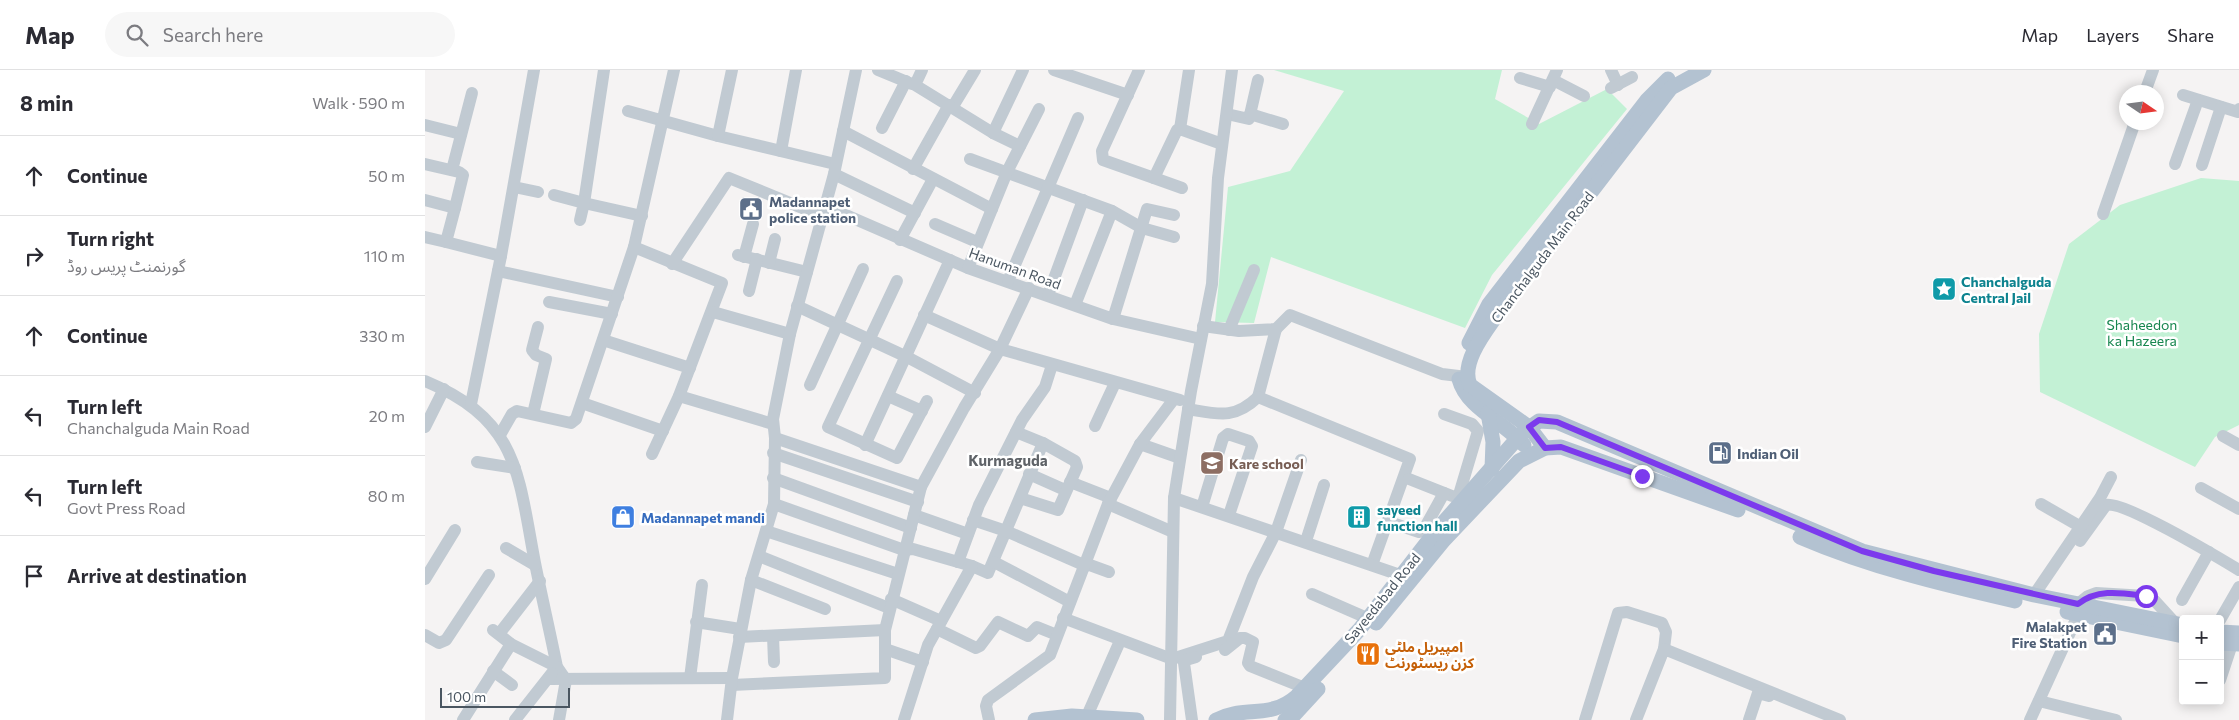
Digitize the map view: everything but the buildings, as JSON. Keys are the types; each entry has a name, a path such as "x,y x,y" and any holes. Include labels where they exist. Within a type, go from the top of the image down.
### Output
{"main road":[{"name":"Chanchalguda Main Road","path":"1463,377 1459,365 1488,318 1647,100 1665,80 1684,70"},
{"name":"Chanchalguda Main Road","path":"1488,318 1671,88 1704,70"},
{"path":"1463,377 1461,386 1471,400 1488,413 1523,432"},
{"path":"1463,377 1523,432 1532,454 1561,447 1724,504 1861,562 1921,579 2078,609 2179,624"},
{"path":"1488,413 1493,442 1492,469"},
{"path":"1523,432 1539,420 1557,422 1854,548 1934,571 2034,595 2078,609 2179,635"},
{"name":"Sayeedabad Road","path":"1283,716 1305,688 1367,618 1461,499 1492,469 1523,432"},
{"name":"Sayeedabad Road","path":"1283,716 1355,648 1444,540 1532,454"},
{"path":"1216,720 1227,714 1283,716"},
{"path":"1035,720 1087,716 1137,720"}],"street":[{"path":"471,404 499,271 534,70"},
{"path":"581,220 605,70"},
{"path":"500,435 514,412 533,414 571,423 576,419 634,247 664,122 674,70"},
{"path":"718,136 732,70"},
{"path":"781,151 796,70"},
{"path":"727,720 740,633 751,580 774,504 773,453 775,438 773,424 790,334 824,211 856,70"},
{"path":"881,128 911,83 923,70"},
{"path":"913,169 975,70"},
{"path":"993,133 1023,70"},
{"path":"1054,70 1128,95"},
{"path":"1139,70 1102,151 1101,158 1182,188"},
{"path":"1155,178 1174,133 1180,128 1189,70"},
{"path":"1170,720 1174,498 1188,406 1212,284 1218,178 1232,70"},
{"path":"1611,70 1614,86 1632,77"},
{"path":"2148,85 2153,70"},
{"path":"882,71 911,83 993,133 1020,146"},
{"path":"1520,78 1553,76 1584,96"},
{"path":"1532,124 1553,76"},
{"path":"1227,114 1249,119 1258,80"},
{"path":"452,170 471,93"},
{"path":"2183,95 2238,112 2239,110"},
{"path":"2175,164 2198,100"},
{"path":"2202,165 2221,107"},
{"path":"968,268 1007,172 1039,110"},
{"path":"628,112 781,151 834,169 915,214"},
{"path":"1250,114 1283,124"},
{"path":"1008,281 1078,118"},
{"path":"425,125 461,134"},
{"path":"1180,128 1222,144"},
{"path":"2103,214 2132,130"},
{"path":"843,131 992,209"},
{"path":"970,159 1112,211 1142,228 1173,237"},
{"path":"425,164 452,170 463,175 447,242"},
{"name":"Hanuman Road","path":"672,264 729,178 824,211 968,268 1113,318 1202,332 1276,329"},
{"path":"900,240 933,179"},
{"path":"514,187 538,192"},
{"path":"554,195 584,204 642,216"},
{"path":"425,200 455,208"},
{"path":"1047,295 1083,200"},
{"path":"1113,318 1148,208 1174,215"},
{"path":"1075,305 1112,211"},
{"path":"749,291 753,224"},
{"path":"935,224 977,242"},
{"path":"425,237 501,256"},
{"path":"752,258 775,239"},
{"path":"634,247 722,283 713,312 679,396 652,454"},
{"path":"752,258 807,272"},
{"path":"865,445 950,260"},
{"path":"810,384 863,269"},
{"path":"1229,330 1253,270"},
{"path":"499,271 618,297"},
{"path":"888,396 924,406 897,458 828,427 870,342 897,281"},
{"path":"548,678 565,680 690,678 732,681 885,678 885,630 921,487 964,408 975,393 1000,349 1029,288"},
{"path":"549,302 612,314"},
{"path":"797,306 870,342 907,357 975,393"},
{"path":"713,312 790,334"},
{"path":"925,314 1000,349 1052,366 1174,399 1188,406 1226,415 1246,409 1258,397 1276,329 1290,314 1442,374 1463,377"},
{"path":"533,414 547,359 535,355 532,350 538,327"},
{"path":"603,340 690,368"},
{"path":"958,562 973,520 1016,432 1045,387 1052,366"},
{"path":"425,381 471,404 500,435 515,468 525,498 535,565 540,581 557,667 565,680 559,720"},
{"path":"1095,426 1115,383"},
{"path":"425,427 444,389"},
{"path":"679,396 773,424"},
{"path":"1258,397 1411,459 1372,565"},
{"path":"989,720 986,706 988,700 1050,655 1110,501 1140,444 1174,399"},
{"path":"582,403 663,431"},
{"path":"1409,479 1461,499 1478,431 1473,424 1444,414"},
{"path":"1016,432 1043,443 1075,461 1077,467 1059,509 1056,510 1020,498"},
{"path":"1202,507 1223,438 1228,434 1249,441 1252,446 1229,515"},
{"path":"2223,436 2239,444"},
{"path":"775,438 921,487"},
{"path":"774,504 904,550 913,549 972,566 988,573 1043,443"},
{"path":"1140,444 1180,458"},
{"path":"773,453 918,502"},
{"path":"1063,618 1172,659 1228,642 1253,577 1276,532 1301,460"},
{"path":"477,462 515,468"},
{"path":"1029,474 1110,501 1173,532"},
{"path":"773,478 912,521 968,534"},
{"path":"2034,595 2081,527 2111,478"},
{"path":"1305,542 1324,485"},
{"path":"2201,488 2239,508"},
{"path":"1392,523 1419,532 1423,531 1444,493"},
{"path":"1174,498 1229,515 1400,575"},
{"path":"2041,504 2081,527"},
{"path":"2081,541 2106,505 2111,504 2135,513 2239,570"},
{"path":"973,520 1006,531 1086,565 1109,572"},
{"path":"425,579 455,530"},
{"path":"766,531 898,574"},
{"path":"506,548 535,565"},
{"path":"2182,600 2209,552"},
{"path":"759,556 890,604 939,625 976,648 980,646 998,622 1028,636 1037,627 1057,635"},
{"path":"994,562 1070,602"},
{"path":"904,720 923,662 939,625 972,566"},
{"path":"425,635 439,643 446,640 489,575"},
{"path":"751,580 825,609"},
{"path":"540,581 496,632 511,644 557,667"},
{"path":"690,678 702,585"},
{"path":"2223,615 2239,587"},
{"path":"1312,594 1367,618"},
{"path":"2030,720 2078,609"},
{"path":"1585,720 1619,613 1627,612 1662,623 1666,632 1664,649 1636,720"},
{"path":"696,622 740,633 773,636 885,630"},
{"path":"773,636 774,662"},
{"path":"1192,720 1186,660 1228,649 1240,638 1253,642 1248,664 1250,666 1305,688"},
{"path":"1087,716 1120,641"},
{"path":"2224,668 2233,641"},
{"path":"463,720 511,644"},
{"path":"885,649 923,662"},
{"path":"1664,649 1818,716"},
{"path":"515,720 557,667"},
{"path":"493,671 513,685"},
{"path":"1742,720 1755,688"},
{"path":"1749,720 1759,693 1818,716 1840,720"},
{"path":"2039,701 2116,720"}],"green space":[{"path":"1274,70 1502,70 1495,99 1539,124 1607,89 1627,109 1492,275 1465,328 1271,257 1254,323 1215,322 1228,187 1290,171 1344,91"},
{"name":"Shaheedon ka Hazeera","path":"2201,178 2239,181 2239,425 2215,437 2195,467 2040,392 2039,334 2069,244 2120,205"}],"place":[{"name":"Madannapet police station","path":"751,209"},
{"name":"Chanchalguda Central Jail","path":"1944,289"},
{"name":"Indian Oil","path":"1720,453"},
{"name":"Kare school","path":"1212,463"},
{"name":"Madannapet mandi","path":"623,517"},
{"name":"sayeed function hall","path":"1359,517"},
{"name":"Malakpet Fire Station","path":"2105,634"},
{"name":"امپیریل ملٹی کزن ریسٹورنٹ","path":"1368,654"}],"district":[{"name":"Kurmaguda","path":"1008,460"}],"route":[{"path":"1642,476 1561,447 1545,448 1529,427 1539,420 1557,422 1862,551 1934,571 2078,604 2087,596 2096,593 2146,596"}]}
